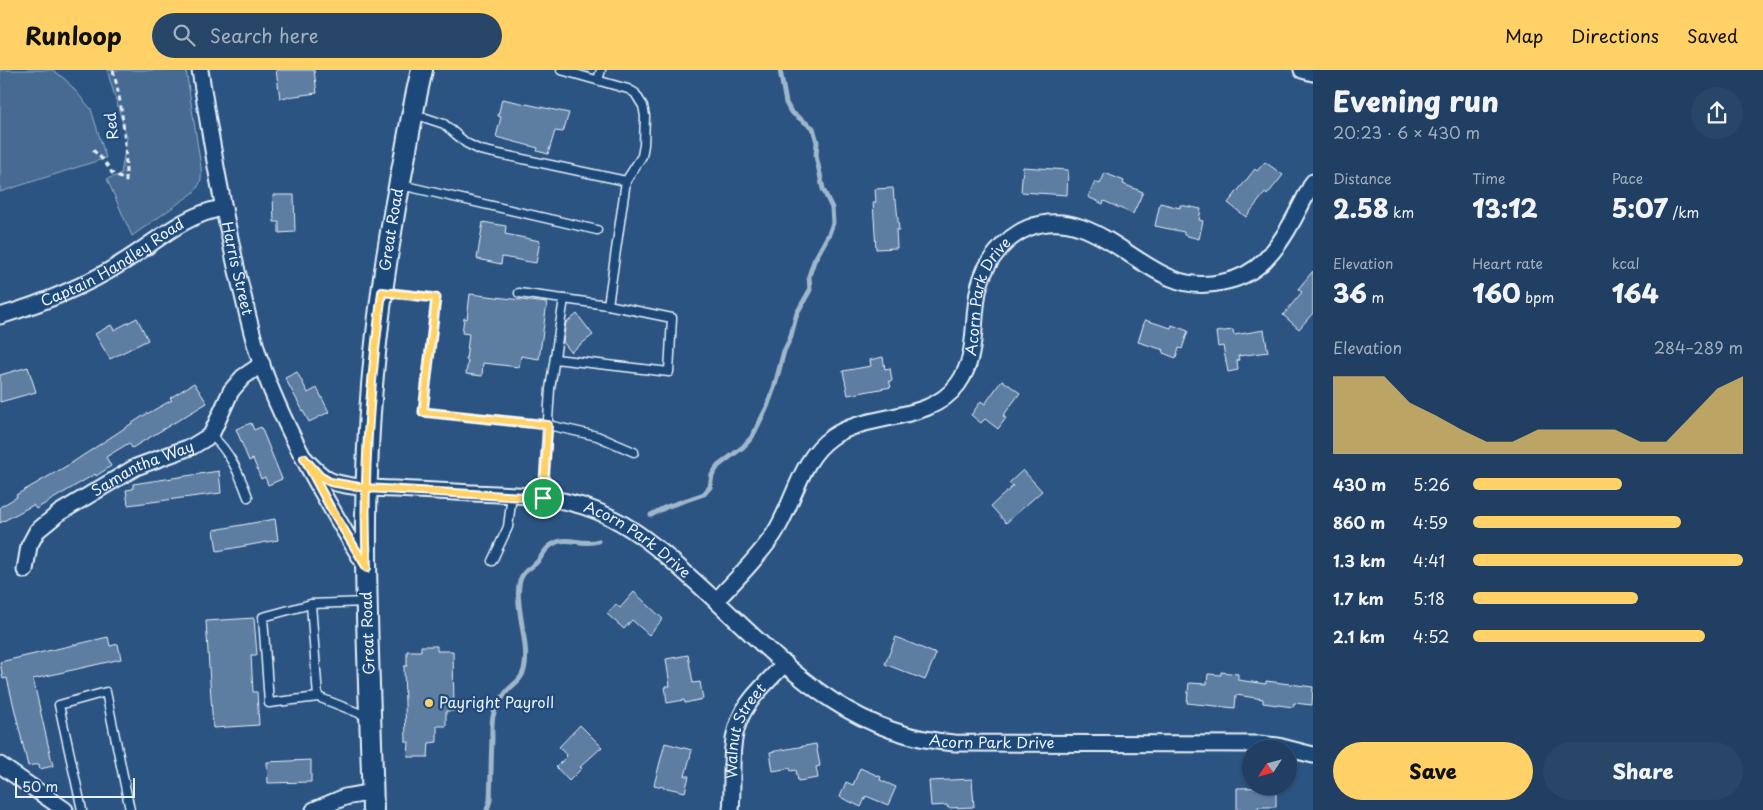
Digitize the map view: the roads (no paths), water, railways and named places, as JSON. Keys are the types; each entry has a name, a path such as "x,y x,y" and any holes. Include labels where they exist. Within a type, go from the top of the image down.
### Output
{"main road":[{"name":"Great Road","path":"373,801 366,488 372,389 391,227 422,70"}],"street":[{"name":"Harris Street","path":"200,70 224,208 243,295 262,364 281,413 304,458 330,507 367,568"},
{"path":"1302,70 1313,72"},
{"name":"Acorn Park Drive","path":"717,600 774,533 811,458 820,446 845,430 860,424 921,410 934,405 949,394 959,383 967,367 972,350 975,308 982,273 990,260 1013,236 1028,228 1043,224 1072,224 1102,237 1172,278 1186,283 1214,284 1242,276 1255,269 1265,260 1282,239 1313,182"},
{"name":"Captain Handley Road","path":"0,316 31,307 79,287 120,264 187,220 209,210 224,208"},
{"name":"Samantha Way","path":"24,570 29,546 38,531 59,513 136,467 193,446 211,435 232,391 244,377 262,364"},
{"name":"Harris Street","path":"304,458 320,476 330,482 366,488"},
{"name":"Acorn Park Drive","path":"366,488 512,495 543,498 592,508 631,529 668,556 818,691 850,713 882,728 915,738 936,742 1259,744 1313,754"},
{"name":"Walnut Street","path":"731,810 734,747 739,720 745,708 785,663"},
{"path":"0,765 65,810"},
{"path":"314,810 345,797 373,801"}],"lane":[{"path":"561,70 628,88 635,93 643,106 645,130 642,156 626,181 608,305"},
{"path":"598,80 601,70"},
{"path":"413,114 444,124 466,144 480,150 626,181"},
{"path":"399,185 596,230"},
{"path":"382,292 436,298 423,412 548,425 597,436 634,452"},
{"path":"519,292 608,305 672,318 669,372 555,359"},
{"path":"543,498 550,389 564,299"},
{"path":"211,435 229,455 248,496"},
{"path":"492,561 508,527 512,495"},
{"path":"368,602 311,604 263,616 268,703 318,698 371,717"},
{"path":"311,604 318,698"},
{"path":"82,810 58,705 106,692 130,810"}],"waterway":[{"path":"651,515 666,507 704,494 710,487 712,475 718,466 743,447 752,437 767,407 775,385 797,313 810,290 809,276 814,261 833,223 832,208 823,189 816,156 817,142 813,128 791,112 786,103 780,70"},
{"path":"487,810 490,800 493,716 505,694 521,676 526,659 518,593 520,582 524,573 554,544 566,540 587,543 598,541"}],"place":[{"name":"Payright Payroll","path":"429,703"}]}
